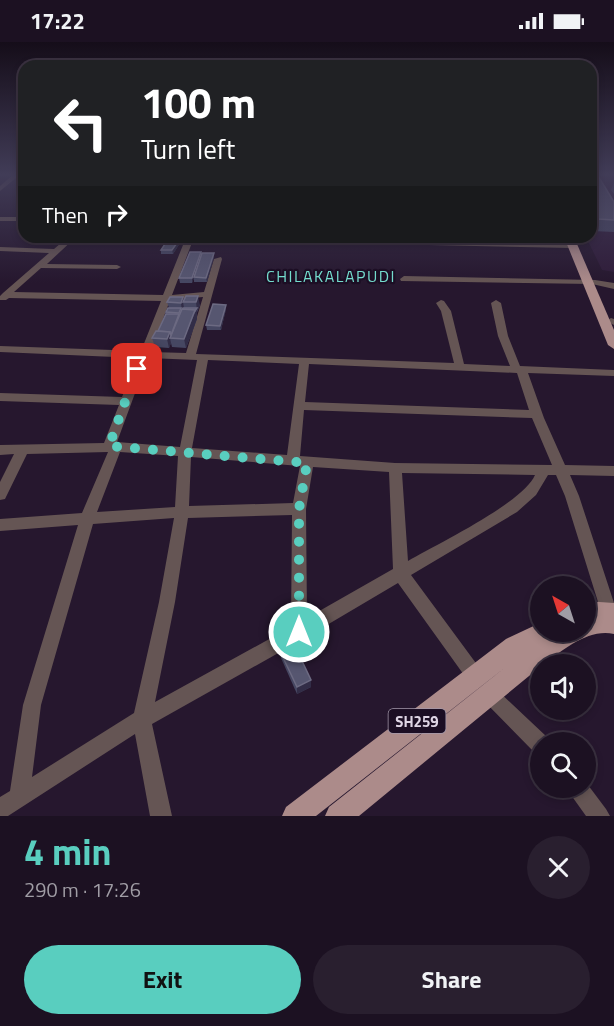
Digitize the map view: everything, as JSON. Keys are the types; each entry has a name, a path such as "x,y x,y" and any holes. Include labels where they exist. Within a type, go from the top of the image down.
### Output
{"main road":[{"path":"573,243 614,345"},
{"path":"591,283 613,323"},
{"path":"596,613 612,616"},
{"path":"596,624 605,622 612,616"},
{"name":"SH259","path":"295,816 513,647 530,639"},
{"name":"SH259","path":"338,816 557,642"}],"street":[{"path":"0,219 18,219"},
{"path":"3,298 65,243"},
{"path":"19,797 32,705 87,519 143,354 188,243"},
{"path":"0,249 56,251"},
{"path":"189,357 218,260"},
{"path":"39,266 117,267"},
{"path":"404,279 591,283 614,286"},
{"path":"3,298 167,298 208,294"},
{"path":"441,303 446,311 460,367"},
{"path":"496,303 503,336 561,469 612,616"},
{"path":"0,349 614,373"},
{"path":"161,816 142,719 182,512 185,452 203,358"},
{"path":"299,632 299,406 304,362"},
{"path":"0,397 126,401"},
{"path":"299,406 537,414"},
{"path":"0,450 112,446 395,468 614,471"},
{"path":"0,495 22,451"},
{"path":"395,468 401,574 475,676"},
{"path":"0,808 142,719 401,574 522,501 535,489 541,479 543,469"},
{"path":"0,525 182,512 299,509"},
{"path":"490,695 530,734"},
{"path":"586,798 599,816"}],"shaded area":[{"path":"597,210 614,210 614,272 602,270 589,243 597,243"}],"building":[{"path":"597,210 614,210 614,220 598,219"},
{"path":"166,243 177,243 172,250 161,250"},
{"path":"190,252 201,252 192,278 179,278"},
{"path":"202,253 214,253 206,278 194,277"},
{"path":"186,296 198,296 196,302 183,302"},
{"path":"170,297 183,297 181,303 167,302"},
{"path":"213,304 226,305 220,326 206,325"},
{"path":"168,308 181,308 179,313 166,312"},
{"path":"183,308 197,308 195,311 182,310"},
{"path":"182,309 195,310 184,339 170,338"},
{"path":"166,314 179,314 171,335 170,332 158,331"},
{"path":"156,331 170,332 167,339 152,338"},
{"path":"294,644 311,680 297,687 280,651"}],"district":[{"name":"CHILAKALAPUDI","path":"331,276"}],"route":[{"path":"137,369 109,446 307,463 299,509 299,632"}]}
